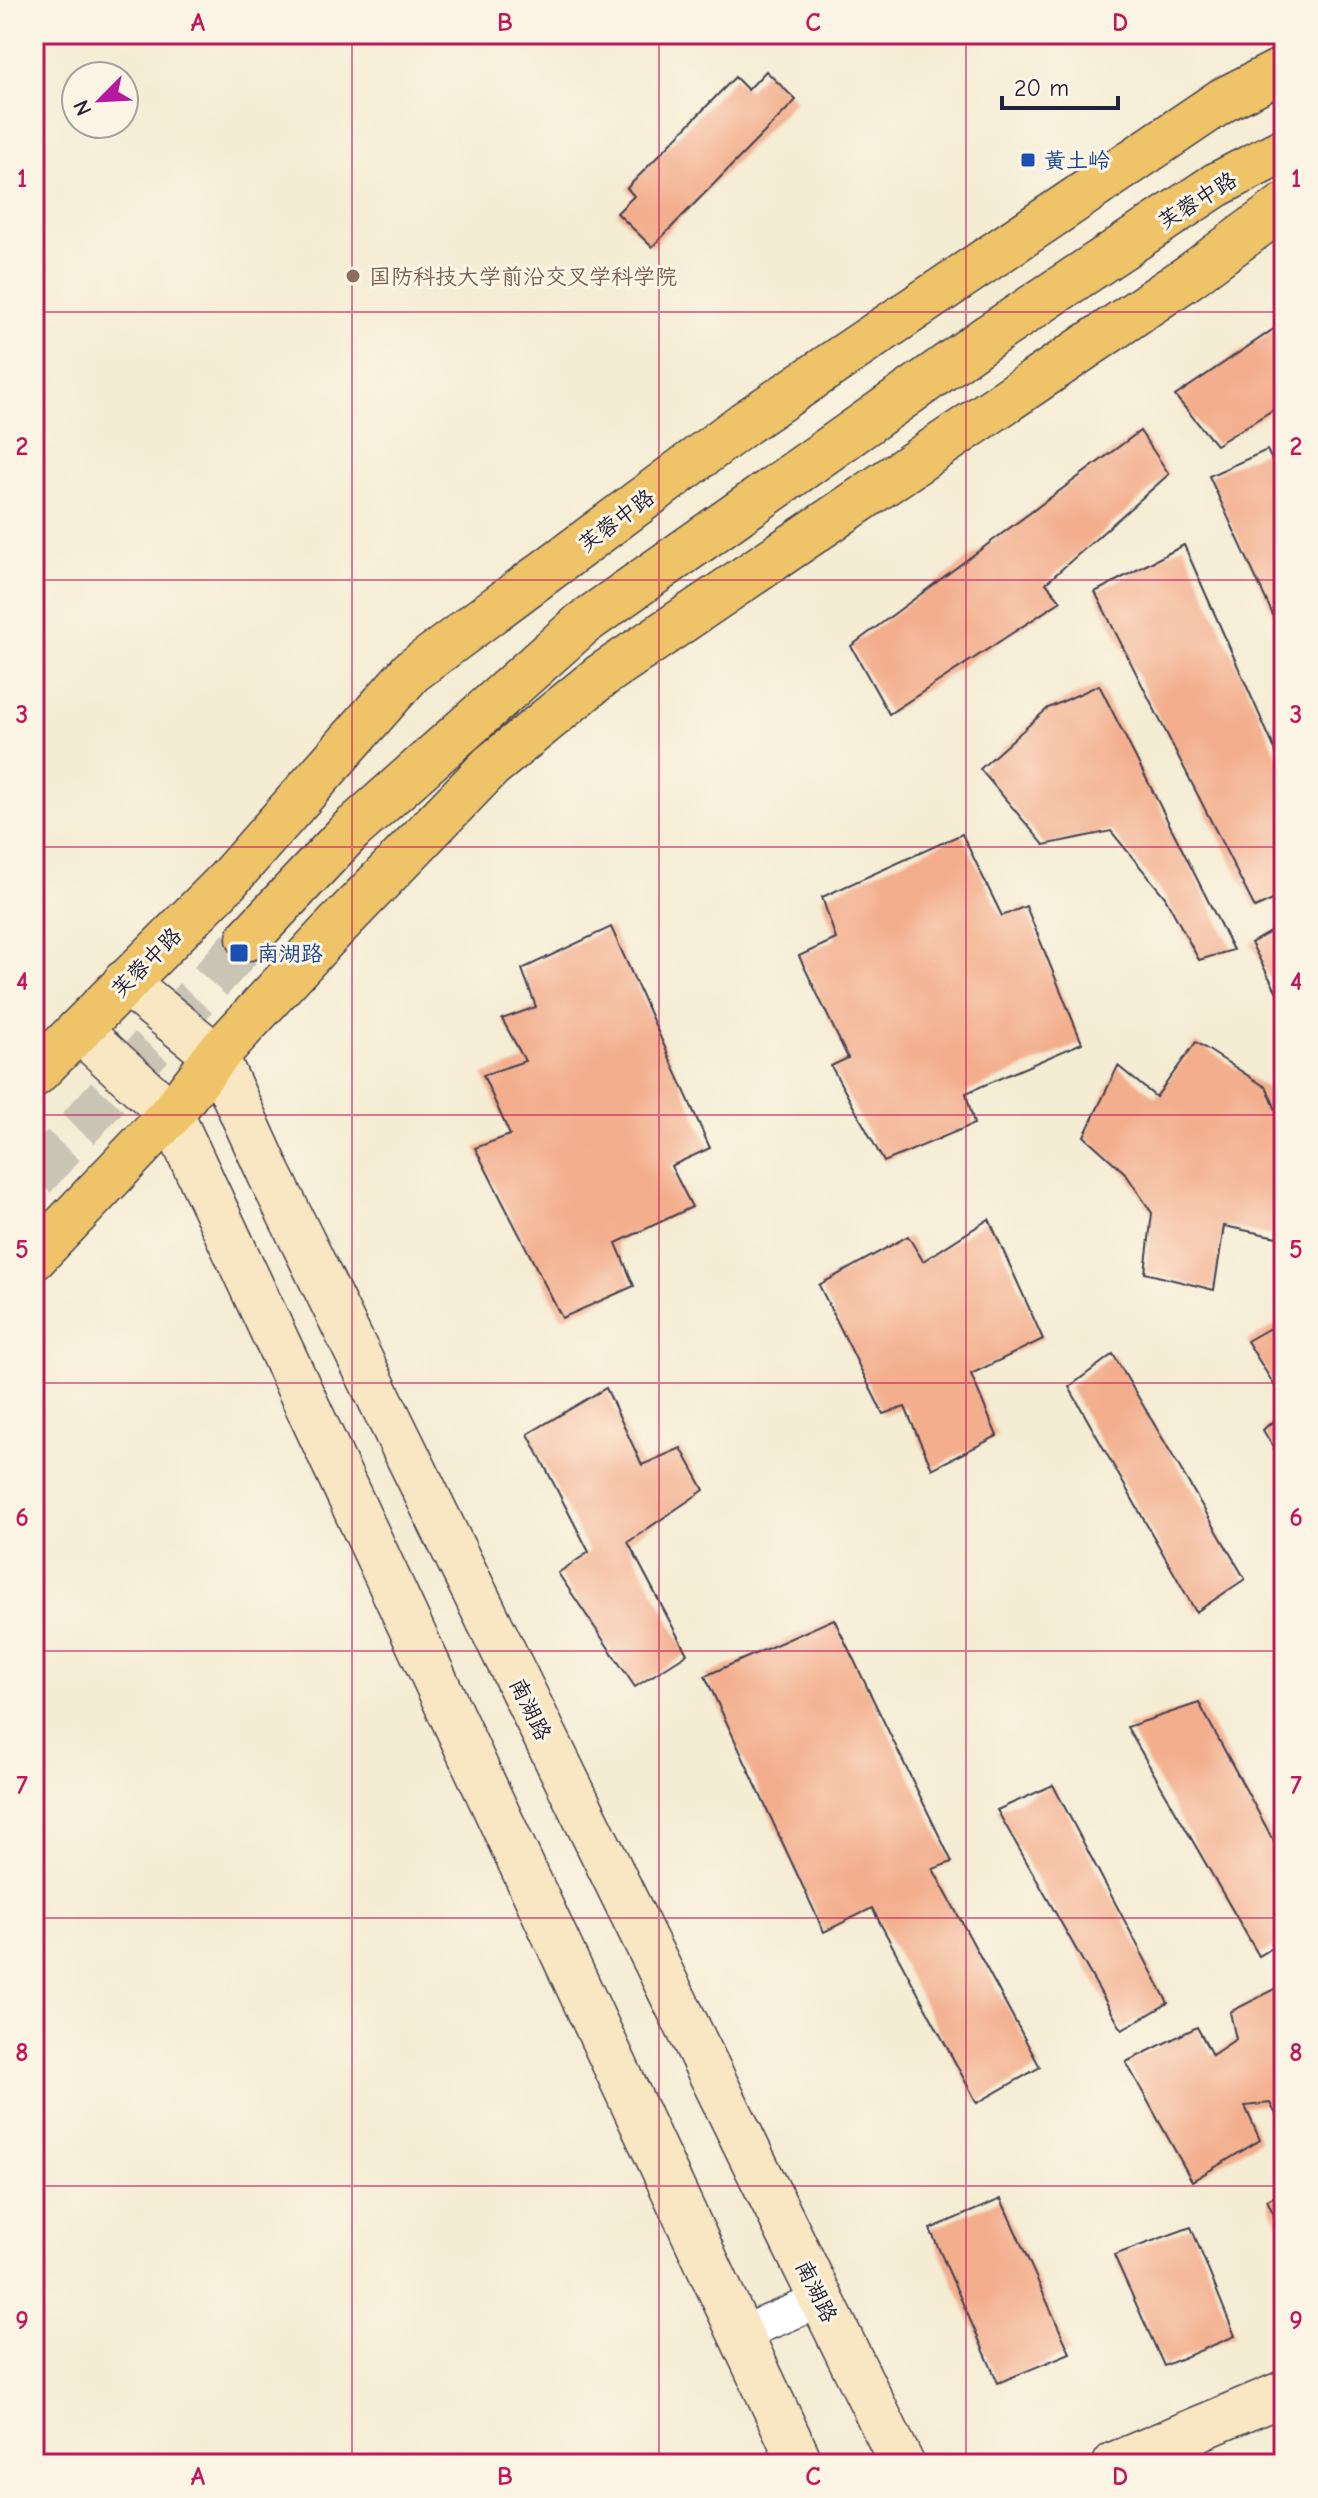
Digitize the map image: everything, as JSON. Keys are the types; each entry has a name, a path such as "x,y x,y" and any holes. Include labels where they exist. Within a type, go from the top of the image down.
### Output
{"main road":[{"name":"芙蓉中路","path":"34,1075 227,881 411,672 745,423 1223,100 1284,69"},
{"name":"芙蓉中路","path":"249,938 351,830 582,624 989,336 1216,185 1284,150"},
{"path":"34,1258 171,1114 216,1056 491,766 601,676 1190,276 1284,206"},
{"name":"南湖路","path":"125,982 216,1056 284,1204 902,2464"},
{"path":"79,1030 171,1114 738,2335 801,2464"},
{"path":"1115,2464 1284,2393"}],"street":[{"path":"738,2335 821,2300"}],"building":[{"path":"766,71 796,100 652,247 617,213 634,196 627,188 735,77 748,90"},
{"path":"1284,322 1284,403 1216,445 1175,396"},
{"path":"1140,431 1169,474 1046,583 1061,601 889,714 851,646"},
{"path":"1267,450 1284,485 1284,639 1209,476"},
{"path":"1184,545 1284,770 1284,895 1255,908 1095,592"},
{"path":"1099,685 1233,950 1199,960 1165,897 1111,831 1044,845 980,769 1048,708"},
{"path":"962,834 1002,916 1026,906 1082,1043 966,1093 974,1124 884,1162 831,1066 848,1058 799,956 836,939 822,897"},
{"path":"1284,924 1284,1006 1251,943"},
{"path":"611,927 710,1148 671,1166 692,1207 616,1243 634,1286 562,1318 475,1148 510,1135 483,1075 525,1061 502,1019 536,1007 522,969"},
{"path":"1196,1042 1267,1088 1284,1130 1284,1215 1277,1237 1224,1226 1214,1290 1145,1273 1152,1213 1125,1173 1084,1136 1118,1066 1156,1097"},
{"path":"989,1219 1043,1339 971,1374 997,1436 932,1469 905,1407 883,1414 819,1285 908,1236 923,1261"},
{"path":"1284,1320 1284,1401 1247,1341"},
{"path":"1113,1354 1245,1579 1196,1612 1069,1387"},
{"path":"606,1388 642,1465 681,1448 704,1490 628,1542 687,1654 635,1687 558,1573 589,1552 528,1434"},
{"path":"1284,1411 1284,1465 1263,1430"},
{"path":"834,1619 952,1862 933,1869 1040,2067 977,2103 872,1908 824,1932 705,1676"},
{"path":"1199,1703 1284,1860 1284,1941 1259,1956 1127,1727"},
{"path":"1053,1785 1168,2003 1122,2030 997,1810"},
{"path":"1279,1987 1284,1997 1284,2120 1280,2122 1270,2103 1245,2106 1260,2140 1192,2181 1126,2062 1197,2027 1212,2055 1236,2039 1230,2012"},
{"path":"1284,2192 1284,2237 1267,2200"},
{"path":"1001,2199 1070,2353 998,2383 930,2229"},
{"path":"1191,2227 1235,2336 1164,2366 1114,2255"}],"tunnel":[{"path":"34,1178 249,938"}],"place":[{"name":"黄土岭","path":"1028,160"},
{"name":"国防科技大学前沿交叉学科学院","path":"353,276"},
{"name":"南湖路","path":"239,953"}]}
